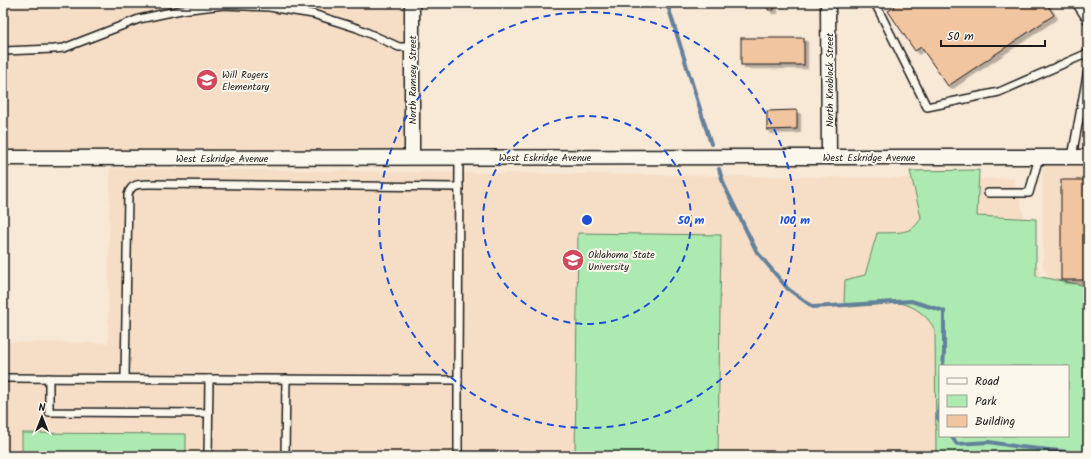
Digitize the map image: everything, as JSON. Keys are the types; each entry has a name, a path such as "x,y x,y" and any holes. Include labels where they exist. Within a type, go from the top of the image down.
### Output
{"street":[{"name":"North Ramsey Street","path":"412,3 412,157"},
{"name":"North Knoblock Street","path":"828,3 829,157"},
{"name":"West Eskridge Avenue","path":"3,158 1088,157"}],"lane":[{"path":"875,3 927,107 999,92 1088,53"},
{"path":"1076,3 1087,19"},
{"path":"3,50 64,48 139,19 181,10 224,5 269,7 313,14 357,28 399,47 412,47"},
{"path":"1072,157 1088,70"},
{"path":"458,456 459,157"},
{"path":"988,193 1029,193 1039,157"},
{"path":"126,378 128,196 129,190 134,186 140,184 151,184 459,187"},
{"path":"3,378 458,380"},
{"path":"49,378 49,412 208,413"},
{"path":"208,456 209,379"},
{"path":"285,456 286,379"}],"shaded area":[{"name":"Will Rogers Elementary","path":"3,3 410,3 411,156 3,157"},
{"path":"1043,158 1088,158 1088,362 1061,295 1043,268"},
{"name":"Oklahoma State University","path":"110,168 979,179 1014,178 1060,348 1088,381 1088,456 7,456 8,342 108,343"}],"green space":[{"path":"979,170 977,216 1036,219 1036,276 1088,286 1088,456 936,456 935,330 929,320 920,312 905,304 899,303 849,307 844,302 845,280 865,275 877,233 903,232 914,227 921,217 910,171"},
{"path":"578,233 721,235 718,456 575,456"},
{"path":"22,433 186,434 186,456 22,456"}],"building":[{"path":"768,3 774,3 774,10 768,10"},
{"path":"892,3 1046,3 1054,15 948,86 921,47 915,51 888,11 895,7"},
{"path":"741,38 804,38 804,65 741,65"},
{"path":"797,110 797,129 767,130 767,111"},
{"path":"1061,180 1088,180 1088,280 1061,280"}],"waterway":[{"path":"667,3 711,144"},
{"path":"719,169 724,185 757,252 788,289 813,307 911,301 944,311 943,365"},
{"path":"939,409 939,420"},
{"path":"952,437 957,444 989,442 1060,451 1084,456"}],"place":[{"name":"Will Rogers Elementary","path":"207,80"},
{"name":"Oklahoma State University","path":"573,260"}]}
